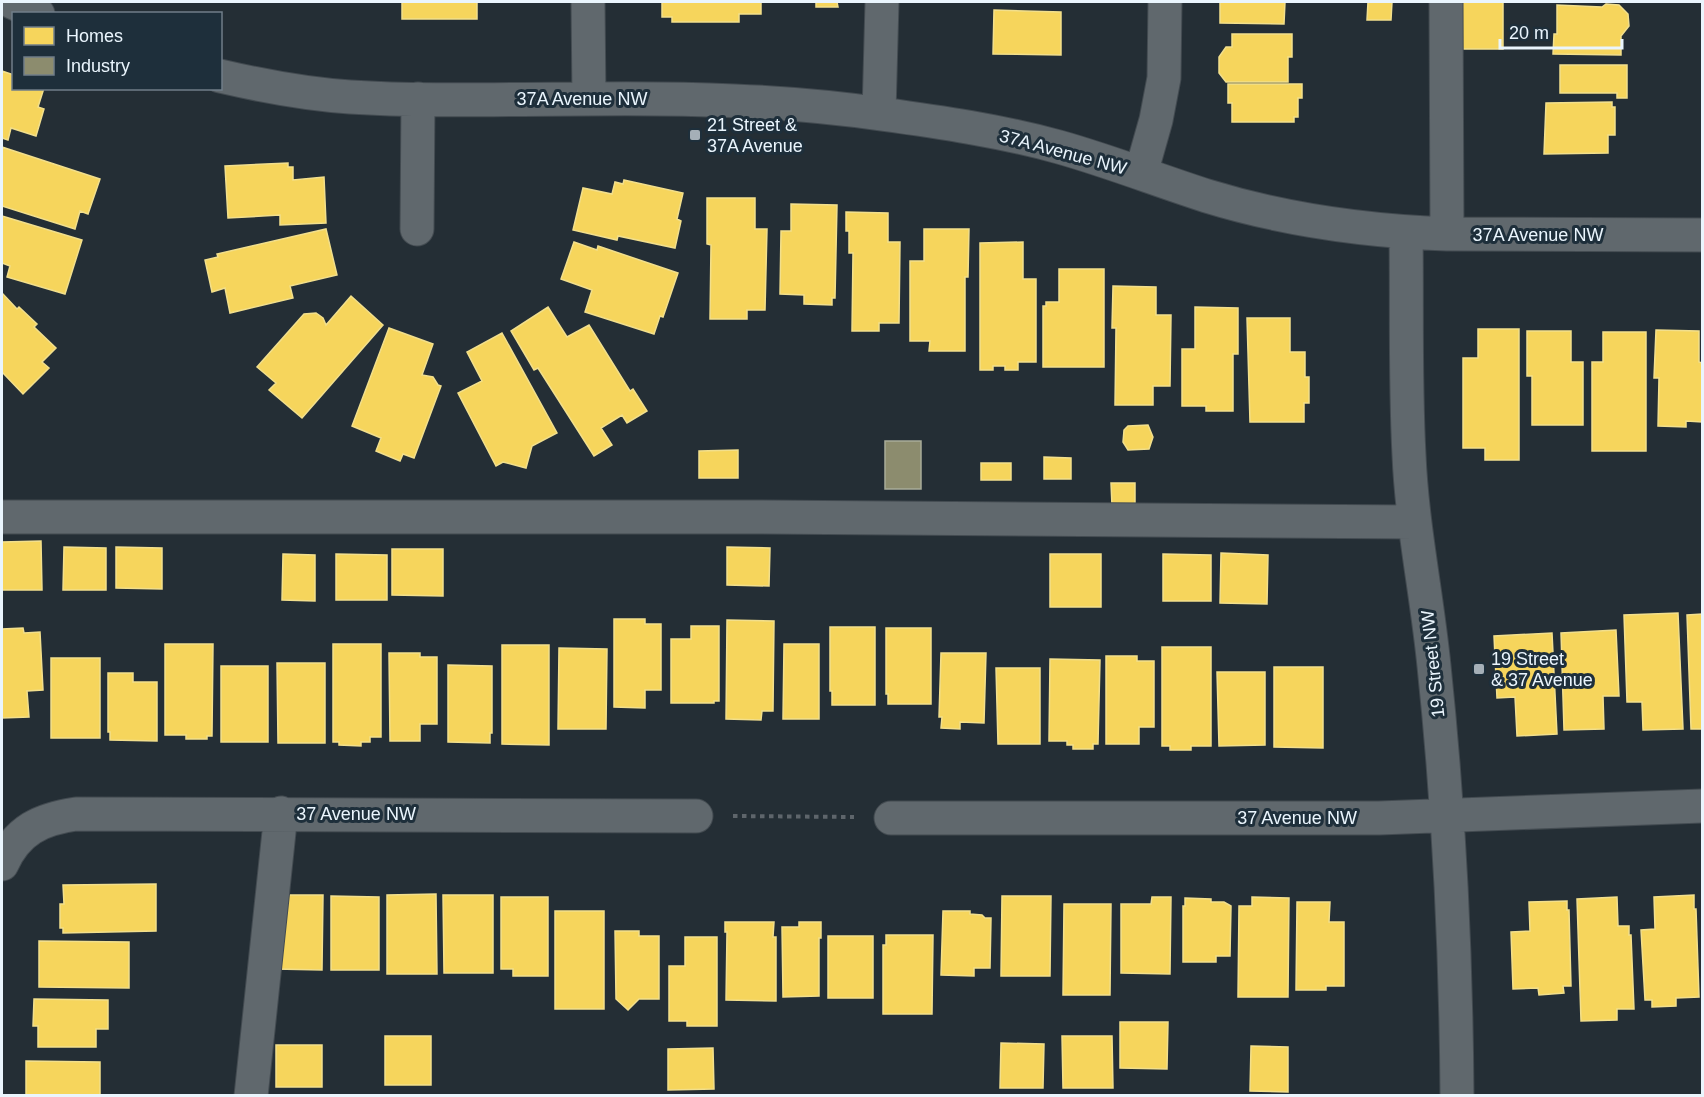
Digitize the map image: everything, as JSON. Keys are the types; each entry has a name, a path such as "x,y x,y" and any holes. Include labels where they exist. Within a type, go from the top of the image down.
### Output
{"street":[{"path":"12,2 34,12"},
{"path":"588,2 589,99"},
{"path":"879,113 882,2"},
{"path":"1141,173 1156,120 1164,78 1165,2"},
{"path":"1446,2 1447,234"},
{"name":"37A Avenue NW","path":"222,76 298,91 348,97 769,103 879,113 1055,146 1208,196 1270,213 1345,227 1406,233 1702,236"},
{"path":"417,229 418,99"},
{"name":"19 Street NW","path":"1406,233 1408,444 1414,522 1434,663 1447,816 1457,1095"},
{"path":"2,517 760,517 1414,522"},
{"name":"37 Avenue NW","path":"891,818 1447,816 1702,806"},
{"path":"251,1095 281,813"},
{"name":"37 Avenue NW","path":"2,864 8,850 21,835 39,823 54,817 76,814 696,816"}],"path":[{"path":"696,816 891,818"}],"building: Homes":[{"path":"402,2 477,2 477,19 402,19"},
{"path":"662,2 761,2 761,14 739,14 739,22 672,22 672,17 662,17"},
{"path":"816,2 837,2 838,7 816,7"},
{"path":"1220,2 1285,2 1284,24 1220,23"},
{"path":"1368,2 1392,2 1391,20 1367,20"},
{"path":"1455,2 1503,2 1503,49 1455,49"},
{"path":"1606,4 1619,5 1628,14 1629,26 1621,36 1621,55 1553,54 1554,34 1557,34 1557,5 1602,7"},
{"path":"994,10 1061,12 1061,55 993,54"},
{"path":"1232,34 1292,34 1292,57 1288,57 1288,82 1226,82 1219,73 1219,57 1226,47 1232,47"},
{"path":"1560,65 1627,65 1627,98 1617,98 1617,93 1560,93"},
{"path":"2,71 12,74 12,90 43,90 38,107 44,109 36,136 11,128 8,140 2,138"},
{"path":"1228,84 1302,84 1302,98 1298,98 1298,117 1294,117 1294,122 1232,122 1232,103 1228,103"},
{"path":"1612,102 1612,107 1615,107 1615,135 1608,135 1608,153 1544,154 1546,103"},
{"path":"2,147 100,179 88,214 80,211 75,229 2,206"},
{"path":"288,163 288,167 293,167 293,180 324,177 326,223 280,225 280,215 228,218 225,166"},
{"path":"624,180 683,193 677,219 681,221 675,248 618,236 617,240 573,230 583,188 612,194 615,182 623,184"},
{"path":"707,198 755,198 755,229 767,229 765,310 747,310 747,319 710,319 711,245 707,244"},
{"path":"791,204 837,205 835,298 832,298 832,305 804,304 804,295 780,294 781,231 791,231"},
{"path":"846,212 888,213 888,242 900,242 899,323 879,323 879,331 852,331 853,253 849,253"},
{"path":"2,216 82,240 65,294 7,277 10,266 2,263"},
{"path":"326,229 337,275 290,286 293,298 230,313 225,288 212,292 205,260 218,257 217,254"},
{"path":"924,229 969,229 968,277 965,277 965,351 929,351 930,341 910,341 910,261 924,261"},
{"path":"574,242 597,250 598,246 678,273 663,317 660,316 654,334 585,312 592,290 561,279"},
{"path":"1023,242 1023,279 1036,279 1036,362 1018,362 1018,370 1005,370 1005,366 993,366 993,370 980,370 980,243"},
{"path":"1059,269 1104,269 1104,367 1043,367 1043,306 1046,306 1046,302 1059,302"},
{"path":"1113,286 1156,287 1156,315 1171,315 1170,386 1153,386 1153,405 1115,405 1116,328 1112,328"},
{"path":"2,293 17,309 19,307 37,324 34,327 56,348 42,362 49,368 23,394 2,372"},
{"path":"351,296 383,325 302,418 269,390 276,383 257,367 304,314 316,313 323,318 326,325"},
{"path":"548,307 567,337 589,325 630,391 633,389 647,411 627,423 622,415 601,428 612,445 594,456 538,368 534,370 511,331"},
{"path":"1195,307 1238,308 1238,354 1233,354 1233,411 1206,411 1206,406 1182,406 1182,349 1195,349"},
{"path":"1247,318 1290,318 1290,352 1305,352 1305,377 1309,377 1309,403 1304,403 1304,422 1250,422"},
{"path":"389,328 433,344 422,375 433,377 441,386 414,458 403,454 400,461 376,451 381,438 352,426"},
{"path":"1478,329 1519,329 1519,460 1485,460 1485,448 1463,448 1463,358 1478,358"},
{"path":"1656,330 1699,331 1699,362 1702,363 1702,422 1686,421 1686,427 1658,426 1659,378 1654,378"},
{"path":"1527,331 1571,331 1571,362 1583,362 1583,425 1532,425 1532,376 1527,376"},
{"path":"1603,332 1646,332 1646,451 1592,451 1592,362 1603,362"},
{"path":"502,333 557,433 532,446 526,468 503,462 496,466 458,393 482,381 467,352"},
{"path":"1148,425 1153,437 1149,449 1128,450 1123,442 1124,430 1128,426"},
{"path":"738,450 738,478 699,478 699,451"},
{"path":"1044,457 1071,458 1071,479 1044,479"},
{"path":"981,463 1011,463 1011,480 981,480"},
{"path":"1111,483 1135,483 1135,505 1112,506"},
{"path":"41,541 42,590 2,590 2,542"},
{"path":"64,547 106,548 106,590 63,590"},
{"path":"116,547 162,548 162,589 116,588"},
{"path":"727,547 770,548 769,586 727,585"},
{"path":"392,549 443,549 443,596 392,595"},
{"path":"1221,553 1268,555 1267,604 1220,603"},
{"path":"283,554 315,555 315,601 282,600"},
{"path":"336,554 387,555 387,600 336,600"},
{"path":"1050,554 1101,554 1101,607 1050,607"},
{"path":"1163,554 1211,555 1211,601 1163,601"},
{"path":"1678,613 1683,729 1643,730 1642,702 1627,702 1624,615"},
{"path":"1702,614 1702,729 1691,729 1687,615"},
{"path":"614,619 645,619 645,624 661,624 661,690 645,690 645,708 614,707"},
{"path":"727,620 774,621 773,711 762,711 761,720 726,719"},
{"path":"691,626 719,626 719,701 714,701 714,703 671,703 671,639 691,639"},
{"path":"830,627 875,627 875,705 832,705"},
{"path":"23,628 24,633 40,632 43,690 27,691 29,717 2,718 2,629"},
{"path":"886,628 931,628 931,704 888,704"},
{"path":"1616,630 1619,696 1603,696 1604,729 1564,730 1561,633"},
{"path":"1552,633 1557,734 1517,736 1515,697 1497,698 1494,636"},
{"path":"165,644 213,644 212,736 207,736 207,739 186,739 186,735 165,735"},
{"path":"333,644 381,644 381,737 370,737 370,742 361,742 361,746 339,745 339,742 333,742"},
{"path":"784,644 819,644 819,719 783,719"},
{"path":"502,645 549,645 549,745 502,744"},
{"path":"1162,647 1211,647 1211,746 1191,746 1191,750 1170,750 1170,746 1162,746"},
{"path":"559,648 607,649 606,729 558,729"},
{"path":"389,653 420,653 420,657 437,657 437,724 420,724 420,741 390,741"},
{"path":"941,653 986,653 984,723 960,722 960,729 941,728 942,717 939,717"},
{"path":"1106,656 1137,656 1137,661 1154,661 1154,727 1139,727 1139,744 1106,744"},
{"path":"51,658 100,658 100,738 51,738"},
{"path":"1050,659 1100,660 1098,744 1093,744 1093,749 1073,749 1073,745 1067,745 1067,741 1049,741"},
{"path":"277,663 325,663 325,743 278,743"},
{"path":"448,665 492,666 490,743 448,742"},
{"path":"221,666 268,666 268,742 221,742"},
{"path":"1274,667 1323,667 1323,748 1274,747"},
{"path":"996,668 1040,668 1040,744 998,744"},
{"path":"1217,672 1265,672 1265,745 1219,746"},
{"path":"108,673 133,673 133,682 157,682 157,741 110,740"},
{"path":"156,884 156,931 63,933 63,928 60,928 60,904 64,904 63,885"},
{"path":"436,894 437,974 387,974 387,895"},
{"path":"275,895 323,895 322,970 275,969"},
{"path":"443,895 493,895 493,973 444,973"},
{"path":"1694,895 1699,997 1676,998 1676,1006 1652,1007 1652,1000 1645,1000 1641,930 1655,929 1654,897"},
{"path":"331,896 379,897 379,970 331,970"},
{"path":"1002,896 1051,896 1050,976 1001,976"},
{"path":"501,897 548,897 548,976 513,976 513,969 501,969"},
{"path":"1152,897 1171,897 1170,974 1121,973 1121,904 1151,904"},
{"path":"1252,897 1289,898 1288,997 1238,997 1239,906 1252,906"},
{"path":"1617,897 1618,926 1629,926 1629,935 1631,935 1634,1009 1617,1009 1617,1020 1581,1021 1577,899"},
{"path":"1185,898 1211,899 1211,902 1224,902 1231,906 1230,956 1216,956 1216,962 1183,962"},
{"path":"1567,901 1571,986 1563,986 1564,993 1539,995 1538,988 1513,989 1511,932 1530,931 1529,902"},
{"path":"1297,902 1330,902 1329,922 1344,922 1344,986 1326,986 1326,990 1296,990"},
{"path":"1064,904 1111,904 1110,995 1063,995"},
{"path":"555,911 604,911 604,1009 555,1009"},
{"path":"943,911 970,911 970,914 991,918 990,968 974,968 974,976 941,975"},
{"path":"725,922 774,922 776,1001 726,1000 727,932 725,932"},
{"path":"799,922 821,922 819,996 783,997 782,927 799,927"},
{"path":"615,931 639,931 639,936 659,936 659,999 639,999 628,1010 616,999"},
{"path":"886,935 933,935 932,1014 883,1014 883,945 886,945"},
{"path":"828,936 873,936 873,998 828,998"},
{"path":"685,937 717,937 717,1026 687,1026 687,1021 669,1021 669,966 685,966"},
{"path":"39,941 129,942 129,988 39,987"},
{"path":"34,999 108,1000 108,1029 96,1029 96,1047 38,1047 38,1026 33,1026"},
{"path":"1120,1022 1168,1022 1167,1069 1120,1068"},
{"path":"385,1036 431,1036 431,1085 385,1085"},
{"path":"1062,1036 1112,1036 1113,1088 1063,1088"},
{"path":"1001,1043 1044,1044 1043,1088 1000,1088"},
{"path":"276,1045 322,1045 322,1087 276,1087"},
{"path":"1251,1046 1288,1047 1288,1092 1250,1091"},
{"path":"713,1048 714,1089 668,1090 668,1049"},
{"path":"26,1061 100,1062 100,1096 26,1096"}],"building: Industry":[{"path":"885,441 921,441 921,489 885,489"}],"place":[{"name":"21 Street & 37A Avenue","path":"695,135"},
{"name":"19 Street & 37 Avenue","path":"1479,669"}]}
